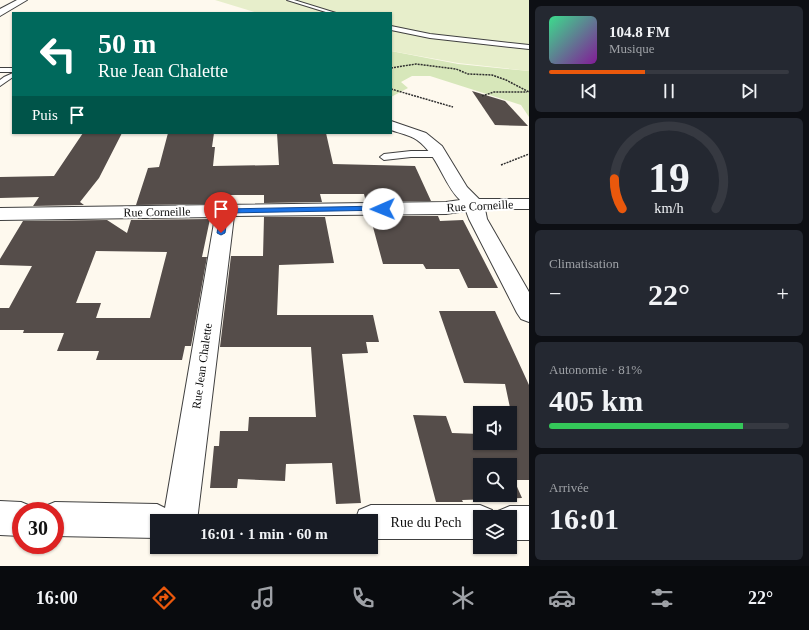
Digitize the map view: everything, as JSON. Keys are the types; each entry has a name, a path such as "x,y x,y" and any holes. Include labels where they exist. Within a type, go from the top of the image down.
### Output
{"street":[{"path":"0,13 23,0"},
{"path":"392,125 420,136 437,149 460,190 474,204 478,219 529,313"},
{"name":"Rue Corneille","path":"0,214 446,208 474,204 529,204"},
{"name":"Rue Jean Chalette","path":"181,514 224,211"},
{"path":"0,518 12,518"},
{"path":"64,519 150,521"},
{"name":"Rue du Pech","path":"378,522 473,522"},
{"path":"517,523 529,523"}],"lane":[{"path":"289,0 331,12"},
{"path":"392,28 430,36 529,47"},
{"path":"0,70 12,70"},
{"path":"0,84 6,78 12,75"},
{"path":"384,157 411,154 440,154"}],"path":[{"path":"392,68 416,64 456,68 459,72 468,74 485,74 500,77 528,92"},
{"path":"392,89 453,107"},
{"path":"482,96 494,92 528,92"},
{"path":"501,165 529,154"}],"green space":[{"path":"215,0 529,0 529,71 458,63 392,51 392,12 255,12"},
{"path":"392,51 458,64 529,71 529,117 521,105 430,76 412,76 401,82 408,88 392,96"}],"building":[{"path":"472,91 505,101 528,126 495,125"},
{"path":"82,134 121,134 99,178 80,202 84,205 33,206 39,197 0,198 0,177 54,176"},
{"path":"168,134 214,134 212,147 215,147 213,166 279,165 277,134 326,134 333,164 415,166 431,201 366,202 364,194 320,194 322,202 264,203 264,195 215,195 213,204 136,205 148,168 159,167"},
{"path":"370,216 438,216 440,221 463,220 498,288 468,288 459,269 426,269 423,264 383,264"},
{"path":"264,217 325,217 334,263 279,265 277,315 373,315 379,342 366,342 368,353 342,354 361,503 336,504 332,463 286,464 285,481 238,479 237,488 210,488 214,446 219,446 220,431 248,431 249,417 316,417 311,347 220,347 231,256 263,256"},
{"path":"210,219 202,257 207,257 191,346 185,346 182,360 96,360 99,351 57,351 64,333 23,333 24,330 0,330 0,308 9,308 32,266 0,265 0,259 23,221 107,220 127,233 131,220","holes":["96,251 167,252 150,318 96,318 101,303 76,303"]},
{"path":"439,311 495,311 529,385 529,480 517,480 517,458 473,458 473,500 462,500 463,502 436,502 413,415 446,416 452,433 473,434 473,450 517,450 517,406 510,406 505,384 464,383"},
{"path":"517,487 522,498 517,498"}],"route":[{"path":"221,233 224,211 383,209"}]}
